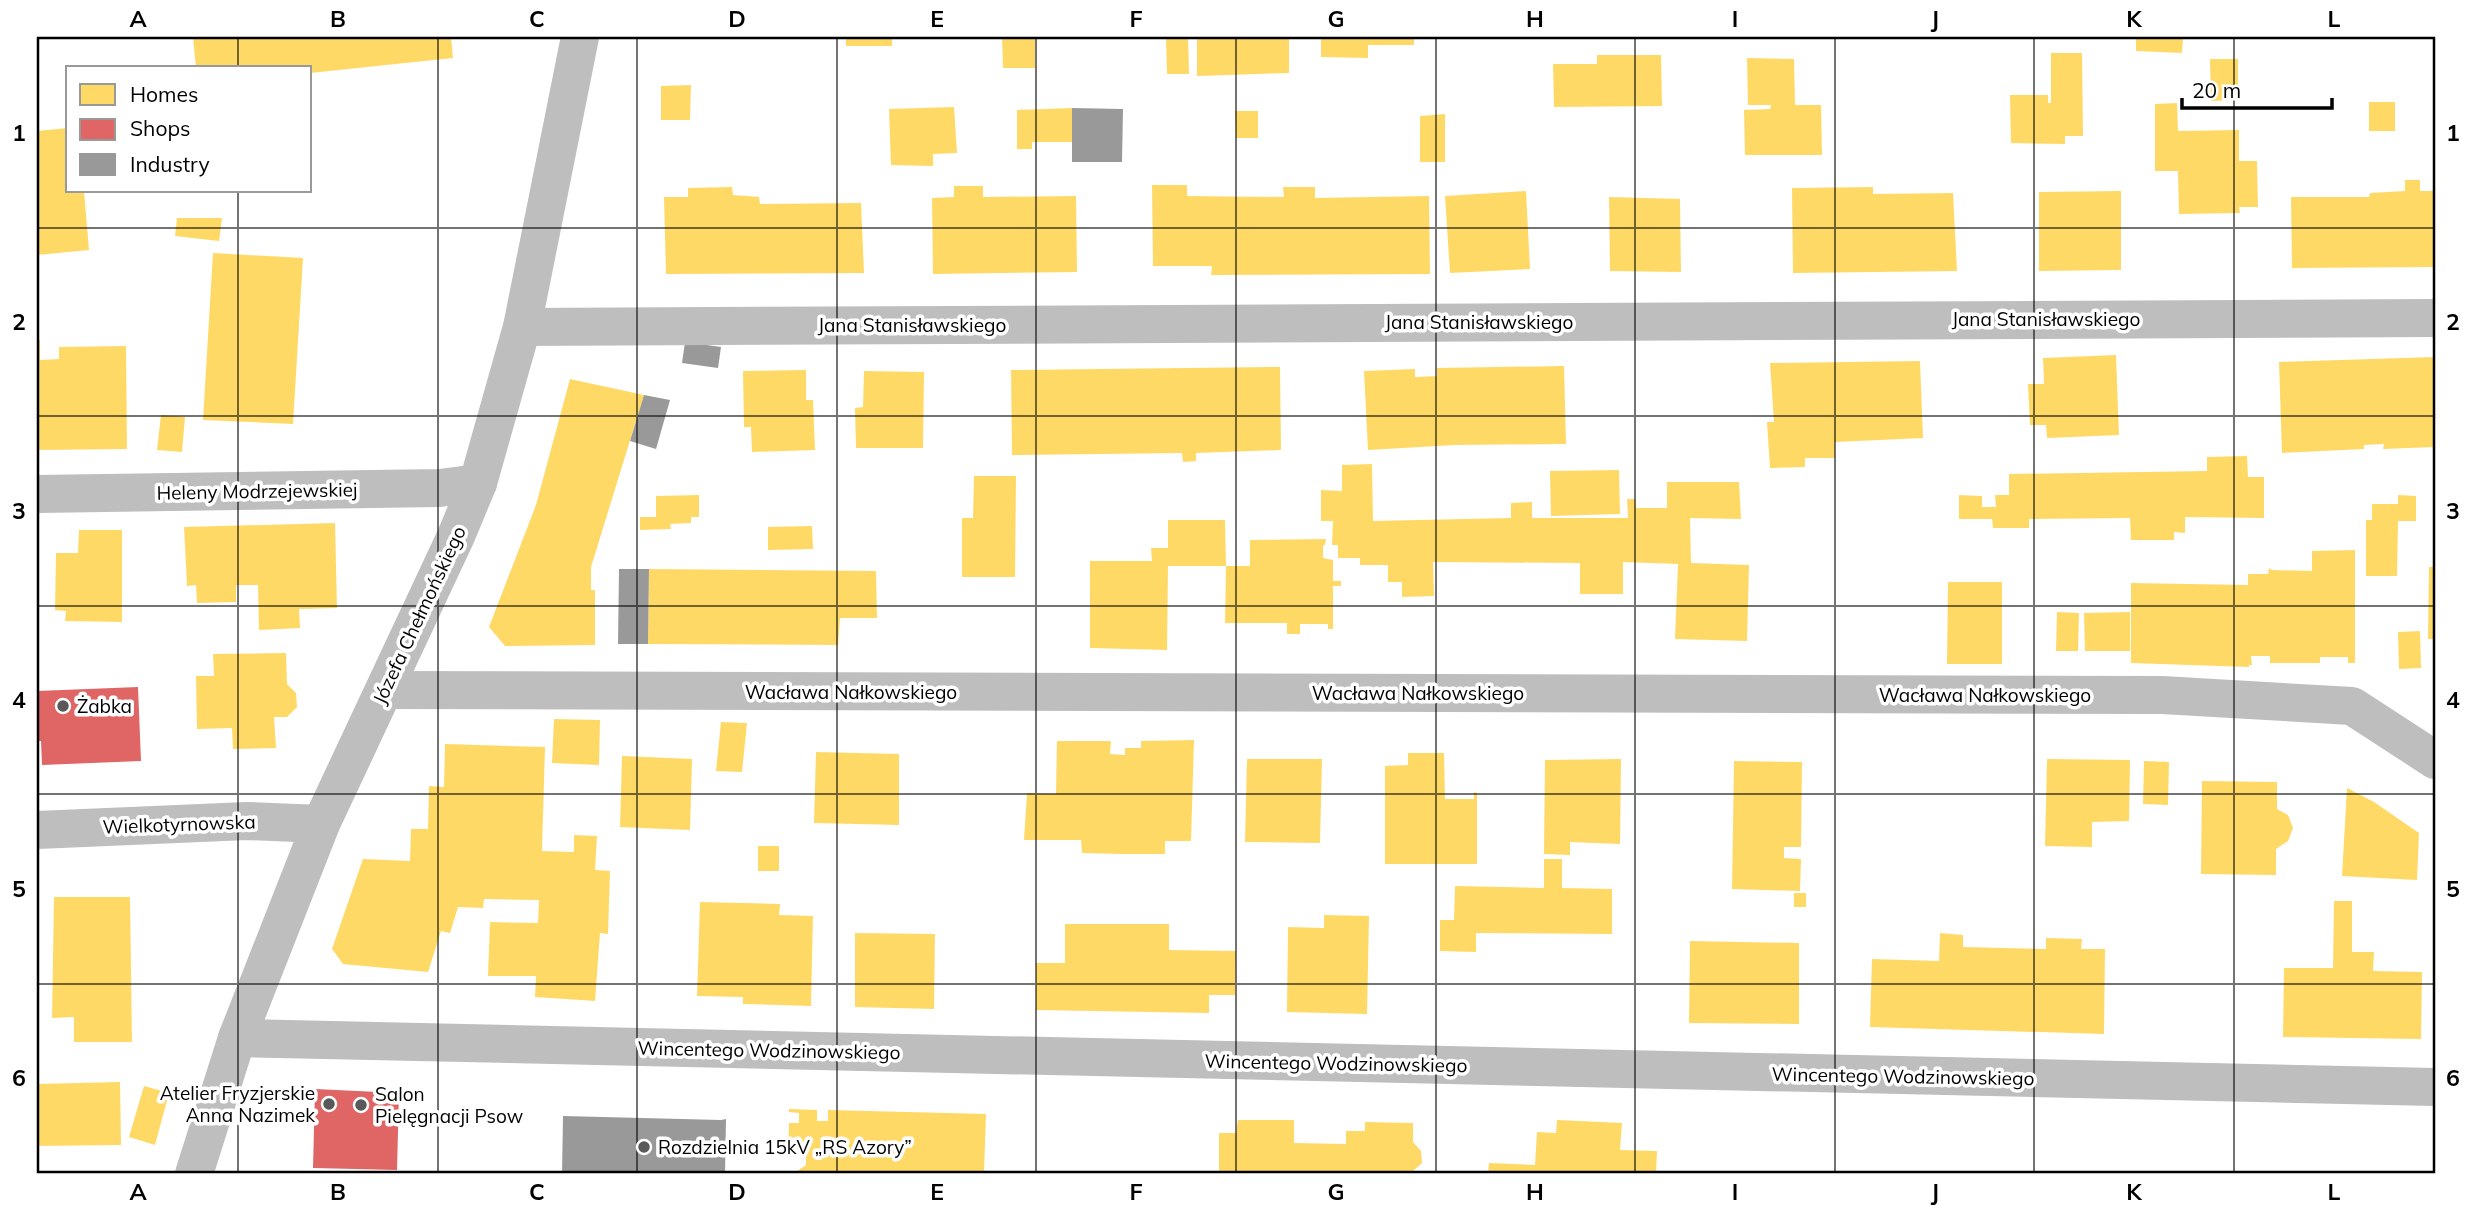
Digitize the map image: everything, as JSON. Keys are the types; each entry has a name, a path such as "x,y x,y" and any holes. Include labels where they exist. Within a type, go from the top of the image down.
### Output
{"street":[{"name":"Józefa Chełmońskiego","path":"194,1174 237,1038 321,824 385,691 478,483 522,327 580,37"},
{"name":"Jana Stanisławskiego","path":"522,327 2435,318"},
{"name":"Heleny Modrzejewskiej","path":"37,494 440,488 478,483"},
{"name":"Wacława Nałkowskiego","path":"385,691 2162,695 2352,706 2435,760"},
{"name":"Wielkotyrnowska","path":"37,830 247,821 321,824"},
{"name":"Wincentego Wodzinowskiego","path":"237,1038 2435,1087"}],"building: Homes":[{"path":"193,37 451,37 453,58 312,73 312,66 196,66"},
{"path":"846,37 892,37 892,46 846,46"},
{"path":"1002,37 1035,37 1035,68 1003,68"},
{"path":"1166,37 1188,37 1189,74 1167,74"},
{"path":"1197,37 1289,37 1289,73 1197,76"},
{"path":"1321,37 1414,37 1414,45 1368,45 1368,58 1321,57"},
{"path":"2136,37 2183,37 2182,53 2136,51"},
{"path":"2051,53 2082,53 2083,136 2065,136 2065,144 2011,143 2010,95 2048,95 2048,103 2051,103"},
{"path":"1597,55 1661,55 1662,106 1554,107 1553,64 1597,64"},
{"path":"1747,58 1794,59 1795,105 1821,105 1822,155 1745,155 1744,110 1770,109 1771,105 1748,105"},
{"path":"2210,59 2238,59 2238,100 2211,101"},
{"path":"691,85 690,120 661,120 661,86"},
{"path":"2369,102 2395,102 2395,131 2369,131"},
{"path":"2177,103 2178,131 2239,130 2239,161 2257,161 2258,207 2239,207 2240,213 2179,214 2178,171 2155,171 2155,104"},
{"path":"954,107 957,153 933,154 933,166 891,165 889,109"},
{"path":"1072,108 1072,142 1032,142 1032,149 1017,149 1017,110"},
{"path":"1235,111 1258,111 1258,138 1236,138"},
{"path":"1445,114 1445,162 1420,162 1420,116"},
{"path":"66,128 66,192 84,192 89,250 37,255 37,131"},
{"path":"2405,180 2420,180 2420,191 2435,191 2435,267 2292,268 2291,197 2369,197 2370,193 2405,191"},
{"path":"1152,185 1187,185 1187,196 1284,197 1283,187 1315,187 1315,198 1429,196 1430,274 1211,275 1212,266 1153,266"},
{"path":"954,186 983,186 983,197 1076,196 1077,272 933,274 932,198 954,197"},
{"path":"732,187 733,195 759,197 760,204 861,203 864,273 666,274 664,197 688,197 688,188"},
{"path":"1873,187 1873,194 1953,193 1957,271 1793,273 1792,188"},
{"path":"1526,191 1530,269 1450,273 1445,196"},
{"path":"2121,191 2121,270 2039,271 2039,192"},
{"path":"1609,197 1680,199 1681,272 1610,271"},
{"path":"177,218 222,218 219,241 175,236"},
{"path":"213,253 303,258 293,424 203,420"},
{"path":"37,340 40,340 40,360 59,359 59,347 126,346 127,449 37,450"},
{"path":"2116,355 2119,435 2047,438 2046,425 2030,425 2028,384 2044,384 2043,358"},
{"path":"2435,357 2435,447 2383,449 2384,444 2364,445 2364,449 2282,453 2279,362"},
{"path":"1920,361 1923,438 1835,442 1835,458 1805,458 1805,467 1770,468 1767,422 1774,422 1770,363"},
{"path":"1564,366 1566,444 1454,445 1368,450 1364,371 1415,369 1415,377 1437,376 1437,368"},
{"path":"1280,367 1281,450 1196,453 1196,461 1183,462 1182,453 1012,455 1011,370"},
{"path":"806,370 806,400 813,400 815,450 752,452 751,427 744,427 743,371"},
{"path":"864,371 924,372 923,448 856,448 855,408 863,407"},
{"path":"570,379 644,395 591,567 591,590 595,590 595,645 505,646 489,627 536,505"},
{"path":"161,415 185,417 182,452 157,450"},
{"path":"2247,456 2248,477 2264,477 2264,518 2185,517 2185,533 2174,532 2174,540 2131,540 2130,518 2029,519 2029,528 1993,528 1992,519 1959,519 1959,495 1982,496 1982,507 1996,507 1995,495 2009,495 2009,474 2207,471 2207,457"},
{"path":"1372,464 1373,521 1511,518 1511,503 1532,502 1532,518 1628,518 1627,499 1635,499 1636,508 1667,508 1667,482 1739,482 1741,519 1690,518 1691,563 1749,565 1747,641 1675,639 1678,564 1623,562 1623,594 1580,594 1580,563 1433,562 1434,596 1402,597 1402,582 1388,582 1388,565 1360,565 1360,558 1338,558 1338,545 1332,545 1333,521 1321,521 1321,490 1342,491 1342,465"},
{"path":"1619,470 1620,514 1551,516 1550,471"},
{"path":"974,476 1016,476 1015,577 962,577 962,518 973,518"},
{"path":"699,495 699,517 691,517 691,523 670,524 671,529 640,530 640,517 656,517 656,496"},
{"path":"2398,495 2416,496 2416,521 2398,521 2397,576 2366,576 2366,520 2372,520 2372,504 2398,504"},
{"path":"1168,520 1225,520 1226,566 1168,566 1167,650 1090,648 1090,561 1152,561 1151,548 1168,548"},
{"path":"335,523 337,608 299,609 300,628 259,630 258,585 236,585 236,602 197,603 196,585 187,586 184,527"},
{"path":"812,526 813,549 768,550 768,527"},
{"path":"79,530 122,530 122,622 65,621 66,611 55,610 56,553 78,553"},
{"path":"1326,539 1323,558 1333,560 1333,581 1341,581 1341,586 1333,586 1333,629 1328,629 1328,624 1300,624 1300,634 1287,634 1287,623 1225,623 1226,566 1250,566 1250,540"},
{"path":"2355,550 2355,663 2348,663 2348,657 2320,657 2320,663 2270,663 2270,656 2251,656 2252,665 2249,667 2131,663 2131,583 2248,585 2248,574 2268,574 2269,568 2312,571 2312,551"},
{"path":"2429,567 2435,567 2435,639 2428,639"},
{"path":"649,569 876,571 877,618 840,618 838,645 648,644"},
{"path":"1948,582 2002,582 2002,664 1947,664"},
{"path":"2057,612 2079,613 2078,651 2056,651"},
{"path":"2130,612 2130,651 2085,651 2084,613"},
{"path":"2420,631 2421,668 2399,669 2398,632"},
{"path":"286,653 287,684 296,693 297,707 287,717 274,717 276,748 233,749 232,728 197,729 196,676 214,676 213,654"},
{"path":"554,719 600,720 599,765 552,763"},
{"path":"721,722 747,723 742,772 716,771"},
{"path":"1194,740 1191,841 1165,841 1165,854 1121,854 1082,853 1081,840 1024,840 1027,793 1056,794 1057,741 1111,741 1110,754 1125,755 1125,748 1141,748 1141,741"},
{"path":"445,744 545,747 542,851 574,852 574,835 597,836 595,870 610,871 608,934 600,933 595,1001 535,997 536,976 488,976 490,922 538,923 539,900 484,899 483,908 458,907 450,933 441,931 428,972 343,964 332,949 363,859 410,861 411,829 428,829 429,786 444,787"},
{"path":"816,752 899,754 899,825 814,823"},
{"path":"1408,753 1444,753 1445,799 1474,799 1474,792 1477,793 1477,864 1385,864 1385,766 1408,765"},
{"path":"622,756 692,759 690,830 620,827"},
{"path":"1247,759 1322,759 1320,843 1245,842"},
{"path":"1621,759 1620,844 1570,842 1570,855 1544,854 1545,760"},
{"path":"2047,759 2130,760 2129,821 2092,822 2092,847 2045,846"},
{"path":"1734,761 1802,762 1801,847 1784,847 1784,858 1801,859 1800,891 1732,889"},
{"path":"2144,761 2169,762 2168,805 2143,804"},
{"path":"2202,781 2277,782 2277,809 2288,815 2293,828 2288,841 2276,849 2276,875 2201,874"},
{"path":"2347,788 2374,802 2419,833 2417,880 2342,876"},
{"path":"758,846 779,846 779,871 758,871"},
{"path":"1544,859 1562,859 1562,888 1612,889 1612,934 1476,933 1476,952 1440,951 1440,920 1454,920 1455,886 1544,888"},
{"path":"1794,893 1806,893 1806,907 1794,907"},
{"path":"54,897 130,897 132,1042 74,1042 74,1017 52,1018"},
{"path":"2334,901 2352,901 2352,952 2374,952 2373,971 2422,972 2421,1039 2283,1037 2284,968 2333,968"},
{"path":"700,902 780,904 779,915 813,916 811,1006 743,1004 743,997 697,996"},
{"path":"1324,915 1369,916 1367,1014 1287,1012 1288,927 1324,928"},
{"path":"1065,924 1169,924 1169,950 1236,951 1235,995 1209,995 1209,1013 1036,1010 1036,963 1065,963"},
{"path":"855,933 935,934 934,1009 855,1007"},
{"path":"1940,933 1963,935 1963,947 2046,949 2046,938 2082,939 2081,949 2105,949 2104,1034 1870,1027 1872,959 1939,961"},
{"path":"1690,941 1799,943 1799,1024 1689,1023"},
{"path":"120,1082 121,1145 37,1146 37,1084"},
{"path":"144,1086 169,1093 155,1145 129,1137"},
{"path":"789,1109 817,1110 817,1121 828,1121 828,1110 986,1114 984,1172 793,1174 806,1165 806,1156 788,1156 789,1123 799,1123 799,1113 789,1112"},
{"path":"1238,1120 1294,1120 1294,1143 1346,1144 1346,1131 1365,1131 1365,1122 1413,1123 1413,1142 1421,1151 1422,1163 1413,1171 1404,1171 1404,1174 1219,1174 1219,1133 1236,1133"},
{"path":"1557,1120 1622,1123 1620,1150 1657,1151 1656,1174 1488,1174 1489,1163 1535,1165 1537,1132 1556,1133"}],"building: Shops":[{"path":"138,687 141,761 42,765 41,741 37,741 37,691"},
{"path":"315,1089 399,1093 397,1170 313,1168"}],"building: Industry":[{"path":"1072,108 1123,109 1122,162 1072,162"},
{"path":"685,342 721,347 718,368 682,363"},
{"path":"644,395 670,400 656,449 630,441"},
{"path":"619,569 649,569 648,644 618,644"},
{"name":"Rozdzielnia 15kV „RS Azory”","path":"563,1116 726,1119 725,1174 562,1174"}],"place":[{"name":"Żabka","path":"63,706"},
{"name":"Atelier Fryzjerskie Anna Nazimek","path":"329,1104"},
{"name":"Salon Pielęgnacji Psow","path":"361,1105"},
{"name":"Rozdzielnia 15kV „RS Azory”","path":"644,1147"}]}
